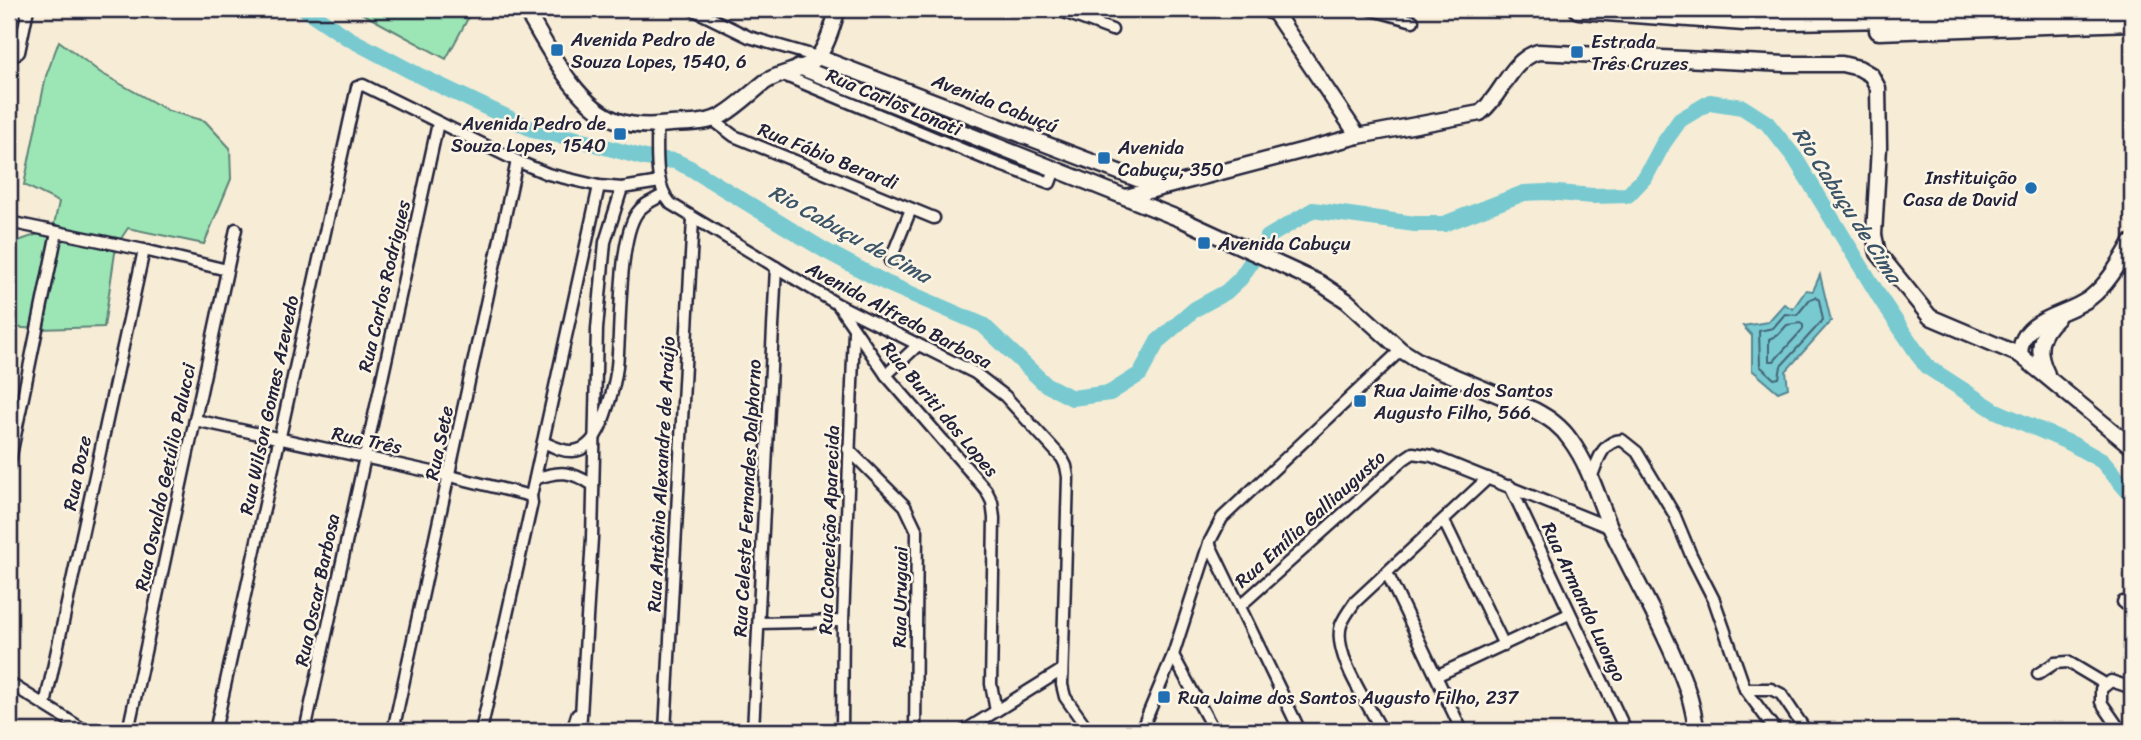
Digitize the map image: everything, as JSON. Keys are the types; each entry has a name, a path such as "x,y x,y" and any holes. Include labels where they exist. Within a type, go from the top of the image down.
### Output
{"highway":[{"path":"1579,9 1744,21 1888,18 2025,9"},
{"path":"1744,21 1773,28 1865,30 2129,23"}],"main road":[{"path":"524,9 569,80 593,106 617,121 631,125 657,126 713,120 780,73 810,64 825,45 838,9"},
{"path":"1272,9 1358,136"},
{"path":"1126,197 1148,187 1358,136 1480,113 1490,105 1517,63 1527,55 1538,52 1786,64 1842,64 1871,75 1878,89 1879,147 1874,235 1878,253 1930,317 2020,355 2132,447"},
{"name":"Avenida Cabuçú","path":"818,57 1116,170 1148,187"},
{"name":"Avenida Cabuçú","path":"799,67 1185,221 1272,260 1334,290 1401,350 1420,362 1534,410 1549,419 1573,442 1591,478 1606,523 1678,668 1692,706 1696,731"},
{"path":"1109,190 1107,182 1116,170"},
{"path":"1148,187 1185,221"},
{"path":"2020,355 2022,338 2027,331 2088,300 2101,288 2132,242"},
{"path":"2049,377 2040,361 2040,343 2043,332 2063,312"}],"street":[{"path":"13,55 28,9"},
{"path":"692,9 749,37 818,57"},
{"path":"1055,9 1112,30"},
{"path":"1369,9 1413,21"},
{"name":"Rua Carlos Lonati","path":"780,73 995,163 1050,183 1055,169"},
{"name":"Rua Wilson Gomes Azevedo","path":"215,731 357,87 363,85 438,123"},
{"name":"Rua Fábio Berardi","path":"713,120 734,136 934,218"},
{"path":"438,123 517,162 548,174 599,186 622,188 659,177"},
{"name":"Rua Carlos Rodrigues","path":"363,457 438,123"},
{"path":"543,442 565,451 576,452 588,445 596,437 610,402 617,367 626,240 637,214 648,203 663,195 659,177 657,126"},
{"path":"995,163 996,146 1002,126"},
{"name":"Rua Sete","path":"393,731 517,162"},
{"path":"481,731 599,186"},
{"path":"580,731 592,538 597,329 604,242 622,188"},
{"name":"Avenida Alfredo Barbosa","path":"663,195 693,219 837,304 975,373 1005,396 1062,458 1068,477 1062,670 1065,697 1089,731"},
{"path":"890,261 912,209"},
{"name":"Rua Antônio Alexandre de Araújo","path":"665,731 693,219"},
{"path":"9,222 144,250 226,271"},
{"name":"Rua Osvaldo Getúlio Palucci","path":"128,731 236,229"},
{"path":"9,465 57,232"},
{"name":"Rua Doze","path":"45,705 144,250"},
{"name":"Rua Celeste Fernandes Dalphorno","path":"753,731 776,267"},
{"name":"Rua Buriti dos Lopes","path":"837,304 886,375 986,490 992,502 991,684 996,711"},
{"name":"Rua Conceição Aparecida","path":"842,731 848,449 854,330"},
{"path":"886,375 918,345"},
{"path":"1141,731 1174,655 1209,543 1222,518 1401,350"},
{"name":"Rua Três","path":"195,420 531,496"},
{"path":"1591,478 1605,447 1613,440 1622,440 1637,452 1674,514 1714,600 1745,689 1776,731"},
{"name":"Rua Uruguai","path":"848,449 905,506 917,531 915,731"},
{"name":"Rua Emília Galliaugusto","path":"1240,606 1404,458 1413,453 1432,456 1606,523"},
{"name":"Rua Oscar Barbosa","path":"305,731 363,457"},
{"path":"535,479 552,472 575,474 593,485"},
{"path":"1382,731 1343,655 1339,640 1341,626 1355,602 1488,478"},
{"name":"Rua Armando Luongo","path":"1510,486 1626,731"},
{"path":"1444,521 1504,645"},
{"path":"1209,543 1300,731"},
{"path":"1387,573 1462,731"},
{"path":"2123,602 2132,609"},
{"path":"1436,676 1569,614"},
{"path":"759,623 843,621"},
{"path":"1174,655 1214,731"},
{"path":"2038,674 2061,662 2074,665 2105,684"},
{"path":"964,731 1062,670"},
{"path":"2122,731 2101,702 2101,689 2110,681 2132,688"},
{"path":"9,683 86,731"},
{"path":"1745,689 1771,689 1781,694 1806,731"},
{"path":"572,731 581,705"}],"green space":[{"path":"354,9 473,9 446,59"},
{"path":"59,41 101,73 169,111 205,121 230,148 231,179 204,244 128,228 116,246 104,327 9,327 9,290 15,242 53,229 59,202 24,185 46,76"}],"water":[{"path":"1820,275 1831,321 1786,371 1788,388 1778,392 1752,370 1752,336 1743,326 1768,322 1784,304 1793,309 1806,290 1813,291"}],"waterway":[{"name":"Rio Cabuçu de Cima","path":"305,9 348,38 420,76 536,131 573,138 645,158 675,161 690,168 824,250 886,283 983,325 1045,384 1072,398 1110,393 1140,374 1158,341 1195,309 1226,292 1240,279 1268,237 1313,210 1415,224 1444,224 1524,193 1628,195 1646,176 1680,120 1710,102 1742,107 1767,123 1795,158 1882,301 1926,366 1994,410 2072,444 2102,461 2132,496"}],"place":[{"name":"Avenida Pedro de Souza Lopes, 1540, 6","path":"557,50"},
{"name":"Estrada Três Cruzes","path":"1577,52"},
{"name":"Avenida Pedro de Souza Lopes, 1540","path":"620,134"},
{"name":"Avenida Cabuçu, 350","path":"1104,158"},
{"name":"Instituição Casa de David","path":"2031,188"},
{"name":"Avenida Cabuçu","path":"1204,243"},
{"name":"Rua Jaime dos Santos Augusto Filho, 566","path":"1360,401"},
{"name":"Rua Jaime dos Santos Augusto Filho, 237","path":"1164,697"}]}
